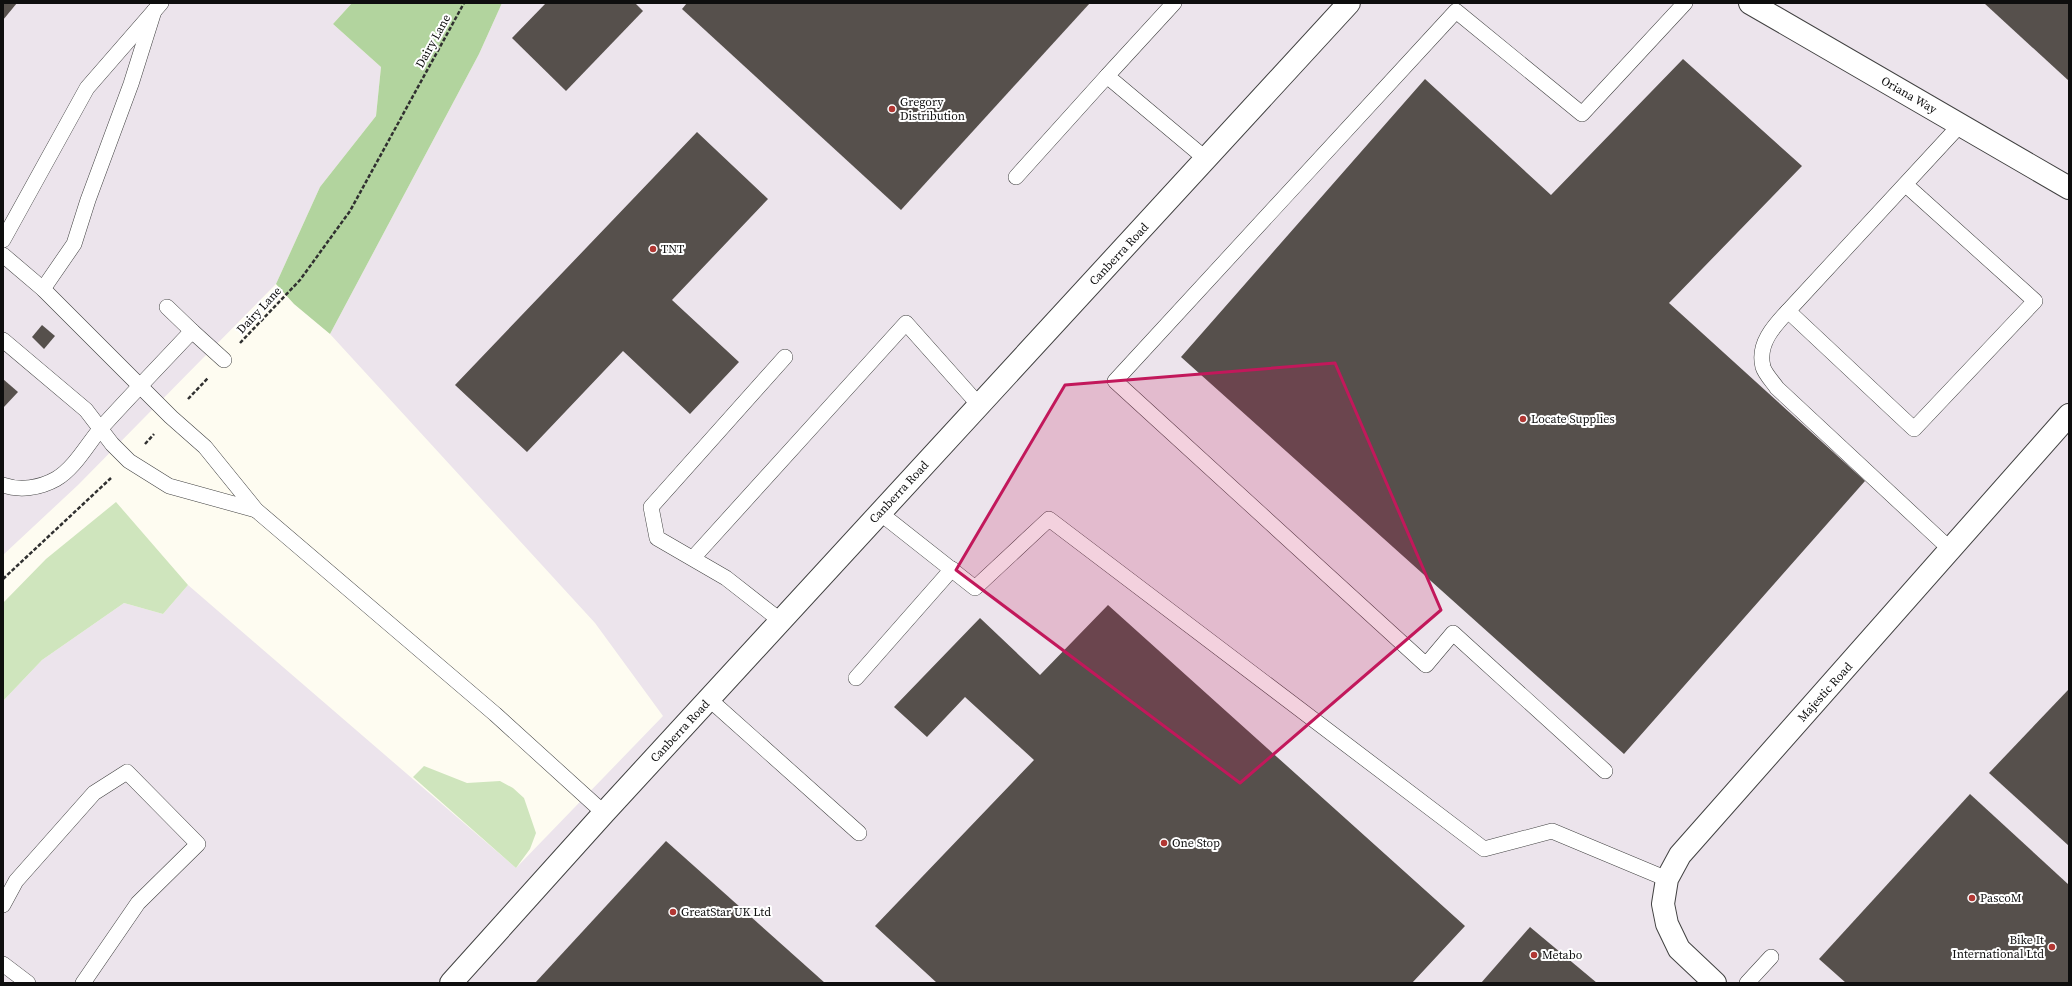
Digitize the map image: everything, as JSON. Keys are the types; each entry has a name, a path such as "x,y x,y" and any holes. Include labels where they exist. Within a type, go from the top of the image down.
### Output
{"street":[{"name":"Canberra Road","path":"450,983 780,621 1349,3"},
{"name":"Oriana Way","path":"1750,3 2069,188"},
{"name":"Majestic Road","path":"1715,983 1678,949 1667,924 1663,904 1667,879 1680,855 1952,550 2069,416"}],"lane":[{"path":"1016,177 1174,3"},
{"path":"1605,771 1453,634 1426,665 1115,381 1456,11 1582,114 1685,3"},
{"path":"3,240 88,88 158,7"},
{"path":"43,289 74,244 88,200 158,7"},
{"path":"1107,76 1206,159"},
{"path":"1952,550 1777,388 1763,367 1763,348 1769,332 1960,125"},
{"path":"1788,311 1914,430 2035,301 1906,185"},
{"path":"3,255 43,289 140,387 205,447 256,510 495,714 604,813"},
{"path":"167,306 224,360"},
{"path":"693,558 906,323 979,405"},
{"path":"3,485 14,489 35,487 56,479 70,466 101,428 192,331"},
{"path":"3,340 86,410 112,444 129,461 169,486 256,510"},
{"path":"780,621 726,578 657,538 651,507 785,357"},
{"path":"880,513 976,588 1049,519 1484,849 1552,831 1667,879"},
{"path":"856,678 952,570"},
{"path":"709,699 859,833"},
{"path":"3,905 16,881 94,793 127,772 198,844 138,903 83,983"},
{"path":"1747,983 1771,957"},
{"path":"3,964 28,983"}],"path":[{"name":"Dairy Lane","path":"3,579 129,461 300,280 350,211 464,3"}],"highlighted area":[{"path":"1335,363 1441,610 1240,783 956,570 1065,385"}],"shaded area":[{"path":"3,3 352,3 333,24 381,67 376,116 320,187 276,284 78,485 3,555"},
{"path":"502,3 2069,3 2069,983 3,983 3,701 42,660 124,603 163,614 188,585 516,868 663,716 595,623 330,334 479,54"}],"green space":[{"path":"352,3 502,3 479,54 330,334 294,304 276,284 320,187 376,116 381,67 333,24"},
{"path":"116,502 188,585 163,614 124,603 42,660 3,701 3,603 46,559"},
{"path":"424,766 467,783 500,781 513,788 524,798 536,833 530,849 516,868 413,777"}],"building":[{"path":"3,3 17,3 3,20"},
{"path":"546,3 635,3 643,11 566,91 512,38"},
{"name":"Gregory Distribution","path":"687,3 1090,3 901,210 682,9"},
{"path":"1984,3 2069,3 2069,81"},
{"name":"Locate Supplies","path":"1683,59 1802,166 1669,303 1865,481 1624,754 1181,357 1425,79 1551,195"},
{"name":"TNT","path":"697,132 768,199 672,300 739,362 690,414 623,351 527,452 455,385"},
{"path":"42,325 55,336 44,349 32,337"},
{"path":"3,379 18,392 3,408"},
{"name":"One Stop","path":"1108,605 1465,926 1412,983 937,983 875,926 1034,760 965,697 927,737 894,707 980,618 1040,675"},
{"path":"2069,689 2069,846 1989,773"},
{"name":"PascoM","path":"1970,794 2069,885 2069,983 1846,983 1819,959"},
{"name":"GreatStar UK Ltd","path":"666,841 825,983 535,983"},
{"name":"Metabo","path":"1530,927 1597,983 1481,983"}],"place":[{"name":"Gregory Distribution","path":"892,109"},
{"name":"TNT","path":"653,249"},
{"name":"Locate Supplies","path":"1523,419"},
{"name":"One Stop","path":"1164,843"},
{"name":"PascoM","path":"1972,898"},
{"name":"GreatStar UK Ltd","path":"673,912"},
{"name":"Bike It International Ltd","path":"2052,947"},
{"name":"Metabo","path":"1534,955"}]}
